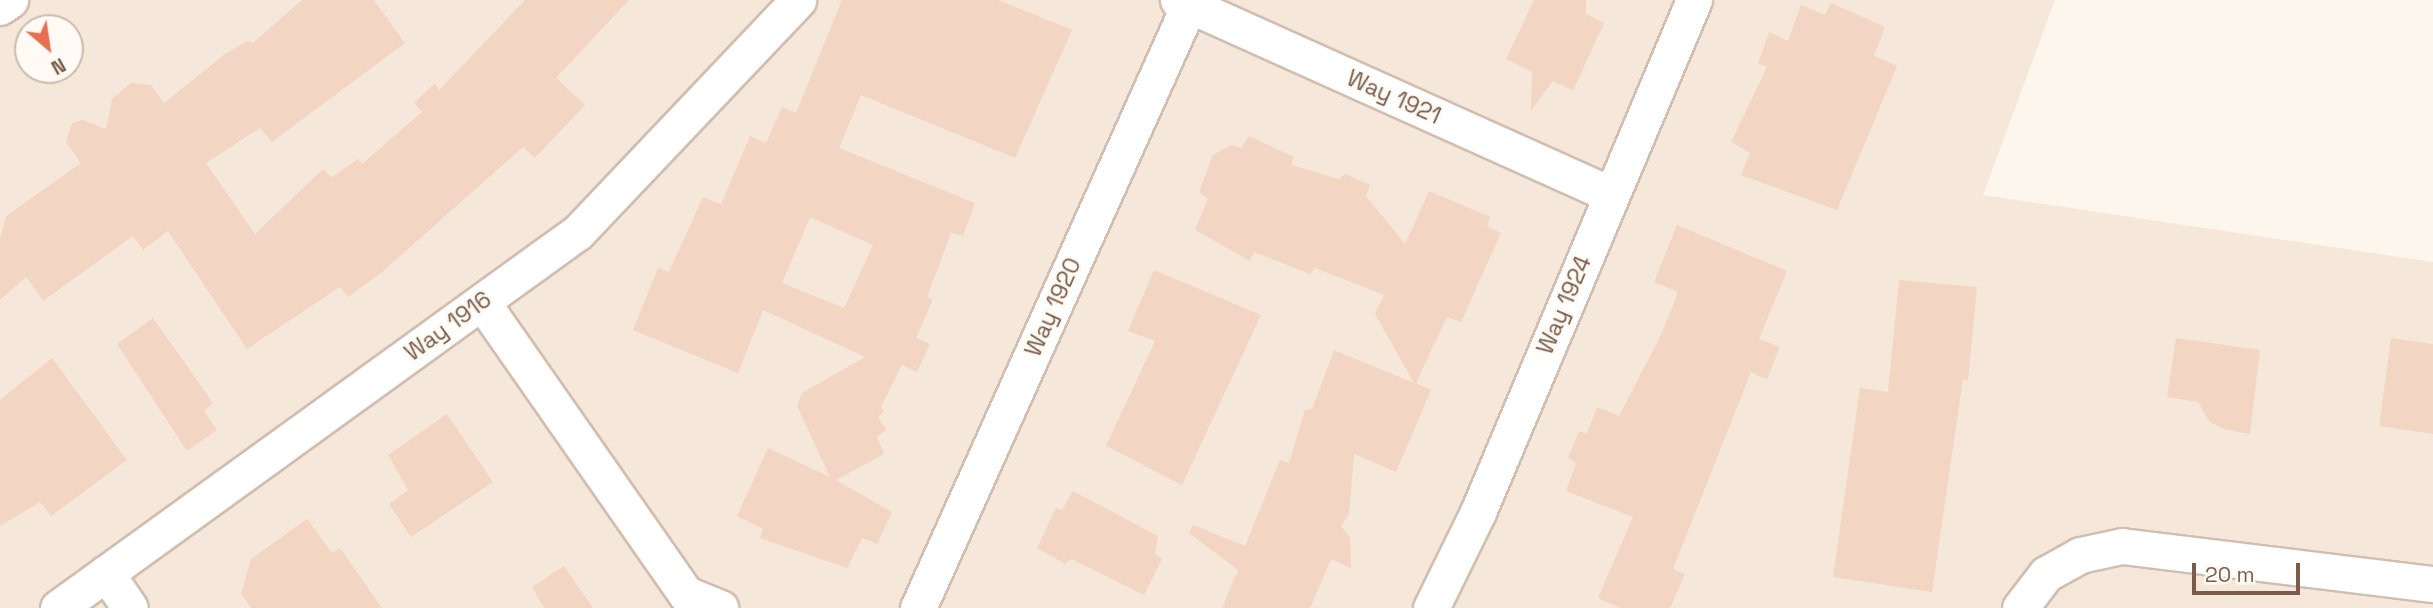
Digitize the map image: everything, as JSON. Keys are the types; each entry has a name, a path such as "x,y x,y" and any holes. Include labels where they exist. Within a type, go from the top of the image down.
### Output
{"street":[{"path":"0,6 9,0"},
{"name":"Way 1916","path":"58,608 578,232 798,0"},
{"name":"Way 1924","path":"1431,608 1478,512 1609,194 1694,0"},
{"name":"Way 1921","path":"1183,3 1609,194"},
{"name":"Way 1920","path":"918,608 1183,3"},
{"path":"482,302 686,594 720,608"},
{"path":"2020,608 2046,574 2080,555 2122,546 2433,584"},
{"path":"106,573 130,608"}],"shaded area":[{"path":"0,0 2055,0 1983,195 2433,262 2433,608 0,608"}],"building":[{"path":"302,0 374,0 405,43 272,142 260,128 206,163 255,234 323,169 332,177 358,159 362,164 422,112 414,103 435,83 439,90 525,0 629,0 556,78 585,105 535,158 523,147 381,273 348,297 340,287 247,349 168,231 143,250 133,236 43,301 26,277 0,300 0,239 6,216 81,163 66,142 72,123 83,120 106,129 112,99 131,83 151,85 164,103 225,54 247,41 253,43"},
{"path":"842,0 998,0 1072,30 1015,158 861,95 839,148 975,203 963,236 951,233 927,297 933,299 916,338 930,344 917,372 902,365 881,406 884,412 878,416 886,430 877,437 884,454 836,480 892,512 877,544 862,538 847,568 760,538 763,529 737,516 768,448 830,477 797,406 802,393 865,357 763,310 738,373 633,330 658,268 669,272 703,197 721,204 750,136 766,143 782,107 796,113","holes":["810,217 873,245 844,308 782,283"]},
{"path":"1534,0 1586,0 1586,14 1604,23 1573,91 1553,81 1531,111 1532,72 1506,59"},
{"path":"1831,3 1885,27 1874,56 1897,66 1837,210 1741,175 1750,153 1731,142 1767,67 1758,64 1769,32 1788,41 1801,5 1825,15"},
{"path":"1249,136 1294,157 1291,165 1339,179 1345,174 1370,185 1366,196 1405,244 1429,191 1490,217 1487,226 1501,233 1461,322 1447,317 1416,383 1431,390 1396,472 1354,454 1349,514 1341,526 1350,538 1351,568 1331,559 1310,608 1222,608 1238,570 1189,533 1193,525 1245,546 1280,460 1289,463 1305,410 1312,409 1334,350 1414,383 1375,314 1384,295 1315,268 1310,274 1254,252 1250,261 1195,230 1208,199 1199,192 1213,155 1231,145 1241,148"},
{"path":"1677,225 1787,271 1759,339 1780,347 1767,379 1751,372 1673,569 1685,574 1670,608 1620,608 1598,598 1633,517 1566,491 1576,464 1568,457 1579,432 1587,433 1597,407 1619,416 1661,335 1678,292 1654,282"},
{"path":"1154,270 1261,315 1182,485 1106,446 1155,341 1128,331"},
{"path":"1899,280 1977,287 1968,380 1963,379 1932,592 1833,577 1860,388 1888,392"},
{"path":"153,318 213,403 204,411 217,430 187,451 117,344"},
{"path":"2176,338 2260,350 2250,434 2223,429 2209,421 2198,402 2167,397"},
{"path":"2391,338 2433,344 2433,434 2379,426"},
{"path":"52,358 127,460 51,516 40,502 0,526 0,400"},
{"path":"447,414 493,482 411,537 389,504 408,490 388,455"},
{"path":"1073,491 1158,536 1155,554 1162,559 1144,595 1071,559 1065,564 1037,548 1056,508 1062,510"},
{"path":"307,519 332,553 340,548 382,608 251,608 241,594 251,559"},
{"path":"564,566 593,608 544,608 532,587"}]}
